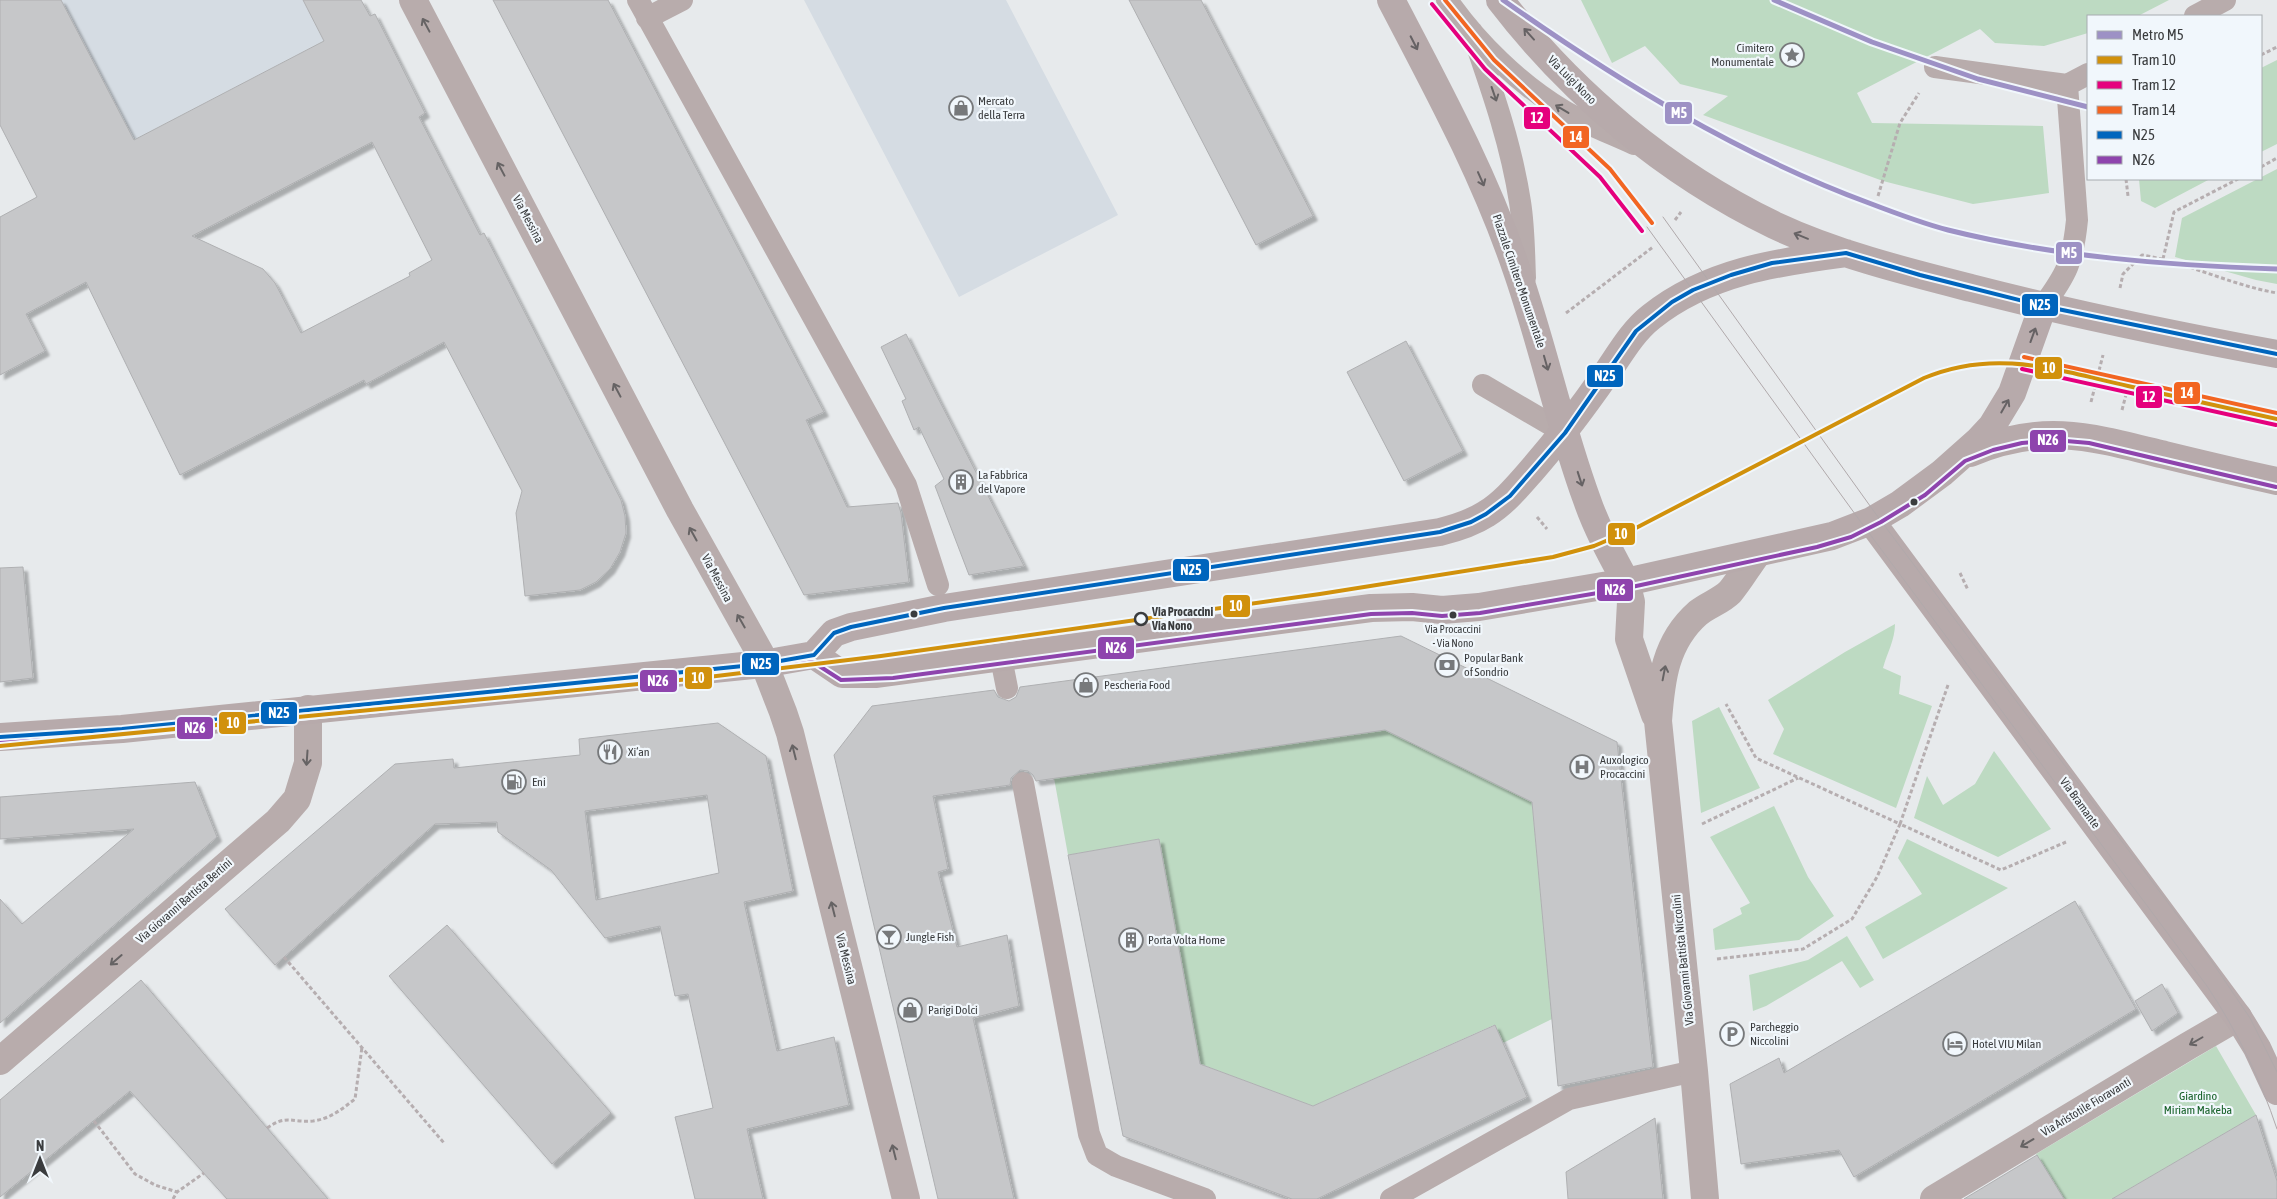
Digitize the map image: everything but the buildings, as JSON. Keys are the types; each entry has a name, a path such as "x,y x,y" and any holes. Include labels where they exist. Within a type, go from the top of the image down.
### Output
{"street":[{"name":"Via Messina","path":"413,0 676,502 760,653 784,712 790,733 906,1199"},
{"name":"Piazzale Cimitero Monumentale","path":"1391,0 1461,134 1498,218 1527,300 1548,367 1565,433 1597,526 1626,582"},
{"name":"Via Luigi Nono","path":"1500,0 1562,71 1608,116 1653,152"},
{"path":"1653,152 1702,186 1749,212 1776,226 1846,253 1920,275 2043,306 2112,322 2277,354"},
{"path":"0,737 122,729 763,664 814,655 834,633 852,627 926,611 1000,598 1428,535 1457,528 1486,514 1510,496 1565,433 1636,331 1672,302 1710,282 1746,270 1772,263 1846,253"},
{"path":"814,655 842,674 892,672 1371,608 1412,607 1442,610 1479,607 1626,582 1814,541 1871,521 1921,490 1962,456 1992,426 2014,388 2043,306"},
{"path":"1962,456 1991,444 2021,437 2055,434 2082,436 2277,481"},
{"name":"Via Bramante","path":"1871,521 2238,1017 2257,1048 2277,1091"},
{"path":"1658,722 1664,670 1674,641 1684,627 1700,612 1730,592 1757,554"},
{"path":"1626,582 1631,602 1629,639 1648,698 1658,722"},
{"name":"Via Giovanni Battista Bertini","path":"0,1061 278,821 297,799 308,762 308,709"},
{"name":"Via Giovanni Battista Niccolini","path":"1658,722 1694,1071 1705,1199"},
{"name":"Via Aristotile Fioravanti","path":"1934,1199 2238,1017"}],"lane":[{"path":"682,0 643,9 906,485 938,585"},
{"path":"1447,0 1472,32 1524,83 1584,122 1653,152"},
{"path":"2197,15 2225,0"},
{"path":"1472,32 1497,106 1514,169 1520,204 1527,300"},
{"path":"1935,67 2067,85 2087,75"},
{"path":"2043,306 2067,269 2072,257 2075,239 2077,220 2067,85"},
{"path":"1482,384 1565,433"},
{"path":"1001,658 1007,688"},
{"path":"1023,783 1088,1134 1097,1155 1116,1166 1206,1199"},
{"path":"1391,1199 1569,1099 1694,1071"}],"path":[{"path":"2262,54 2277,47"},
{"path":"1878,196 1900,123 1935,67"},
{"path":"2262,166 2277,158"},
{"path":"2126,180 2128,196"},
{"path":"2163,259 2174,212 2236,180"},
{"path":"1562,316 1653,247"},
{"path":"2082,436 2123,274 2142,255 2163,259 2254,289 2277,294"},
{"path":"2121,413 2127,391"},
{"path":"1708,960 1803,949 1852,919 1877,877 1900,824 1950,682"},
{"path":"1726,704 1756,758 2001,870 2069,841"},
{"path":"1702,824 1799,778"},
{"path":"284,956 444,1142"},
{"path":"268,1128 279,1119 313,1121 332,1116 356,1099 362,1046"},
{"path":"94,1121 135,1174 155,1185 177,1192"},
{"path":"173,1199 177,1192 204,1173"}],"shaded area":[{"path":"61,0 303,0 324,41 134,140"},
{"name":"Mercato della Terra","path":"804,0 1006,0 1118,215 959,297"}],"green space":[{"path":"1581,0 2169,0 2140,15 2087,15 2087,33 2044,46 1995,43 1980,29 1857,93 1872,123 2043,126 2049,193 1973,204 1883,181 1703,115 1728,96 1680,84 1645,46 1612,63"},
{"path":"2277,60 2277,144 2262,152 2262,68"},
{"path":"2277,169 2277,284 2256,280 2175,257 2182,218 2256,180 2262,180 2262,177"},
{"path":"2139,180 2208,180 2155,208 2141,201"},
{"path":"1895,624 1892,641 1883,668 1901,676 1899,694 1932,706 1896,808 1773,754 1784,729 1768,700 1845,652"},
{"path":"1719,707 1760,788 1701,813 1692,721"},
{"path":"1385,730 1532,802 1552,1019 1503,1043 1494,1025 1313,1106 1200,1064 1159,839 1068,855 1054,778"},
{"path":"1994,751 2051,829 1998,857 1914,818 1927,776 1943,805 1975,784"},
{"path":"1774,806 1808,877 1834,916 1799,940 1715,950 1713,929 1742,914 1740,908 1750,903 1710,837"},
{"path":"1907,839 2008,888 1883,959 1865,927 1922,894 1898,858"},
{"path":"1847,936 1874,980 1860,988 1842,961 1766,1006 1753,1011 1749,975 1808,960"},
{"name":"Giardino Miriam Makeba","path":"2216,1046 2256,1115 2112,1199 2064,1199 2036,1154"}],"tram line":[{"name":"14","path":"1445,0 1494,60 1610,169 1652,223"},
{"name":"12","path":"1432,4 1485,69 1600,177 1642,231"},
{"path":"1663,217 1878,517 2208,956 2250,1018 2277,1072"},
{"path":"1647,227 1863,525 2207,986 2247,1055 2277,1129"},
{"name":"14","path":"2024,357 2277,413"},
{"name":"10","path":"0,746 700,678 881,656 1320,594 1553,557 1594,546 1634,529 1924,378 1950,369 1976,364 2001,363 2051,369 2277,419"},
{"name":"12","path":"2022,369 2276,425"}],"metro line":[{"name":"M5","path":"1503,0 1590,59 1680,114 1726,139 1820,184 1908,218 1948,230 1989,239 2070,253 2153,262 2277,269"},
{"name":"M5","path":"1774,0 1872,42 1978,79 2087,107"}],"transit line":[{"name":"N25","path":"0,737 122,729 763,664 814,655 834,633 851,627 944,608 1440,532 1471,522 1486,514 1510,496 1565,433 1636,331 1672,302 1693,290 1731,275 1772,263 1846,253 1920,275 2043,306 2277,354"},
{"name":"N26","path":"0,743 123,735 764,670 813,662 841,680 893,678 1371,614 1412,613 1442,616 1480,613 1627,588 1817,547 1851,537 1881,522 1925,495 1965,461 1993,450 2022,443 2055,440 2089,443 2276,487"}],"place":[{"name":"Cimitero Monumentale","path":"1792,55"},
{"name":"Mercato della Terra","path":"961,108"},
{"name":"La Fabbrica del Vapore","path":"961,482"},
{"name":"Via Procaccini - Via Nono","path":"1453,615"},
{"name":"Via Procaccini Via Nono","path":"1141,619"},
{"name":"Popular Bank of Sondrio","path":"1447,665"},
{"name":"Pescheria Food","path":"1086,685"},
{"name":"Xi‘an","path":"610,752"},
{"name":"Auxologico Procaccini","path":"1582,767"},
{"name":"Eni","path":"514,782"},
{"name":"Jungle Fish","path":"889,937"},
{"name":"Porta Volta Home","path":"1131,940"},
{"name":"Parigi Dolci","path":"910,1010"},
{"name":"Parcheggio Niccolini","path":"1732,1034"},
{"name":"Hotel VIU Milan","path":"1955,1044"}]}
